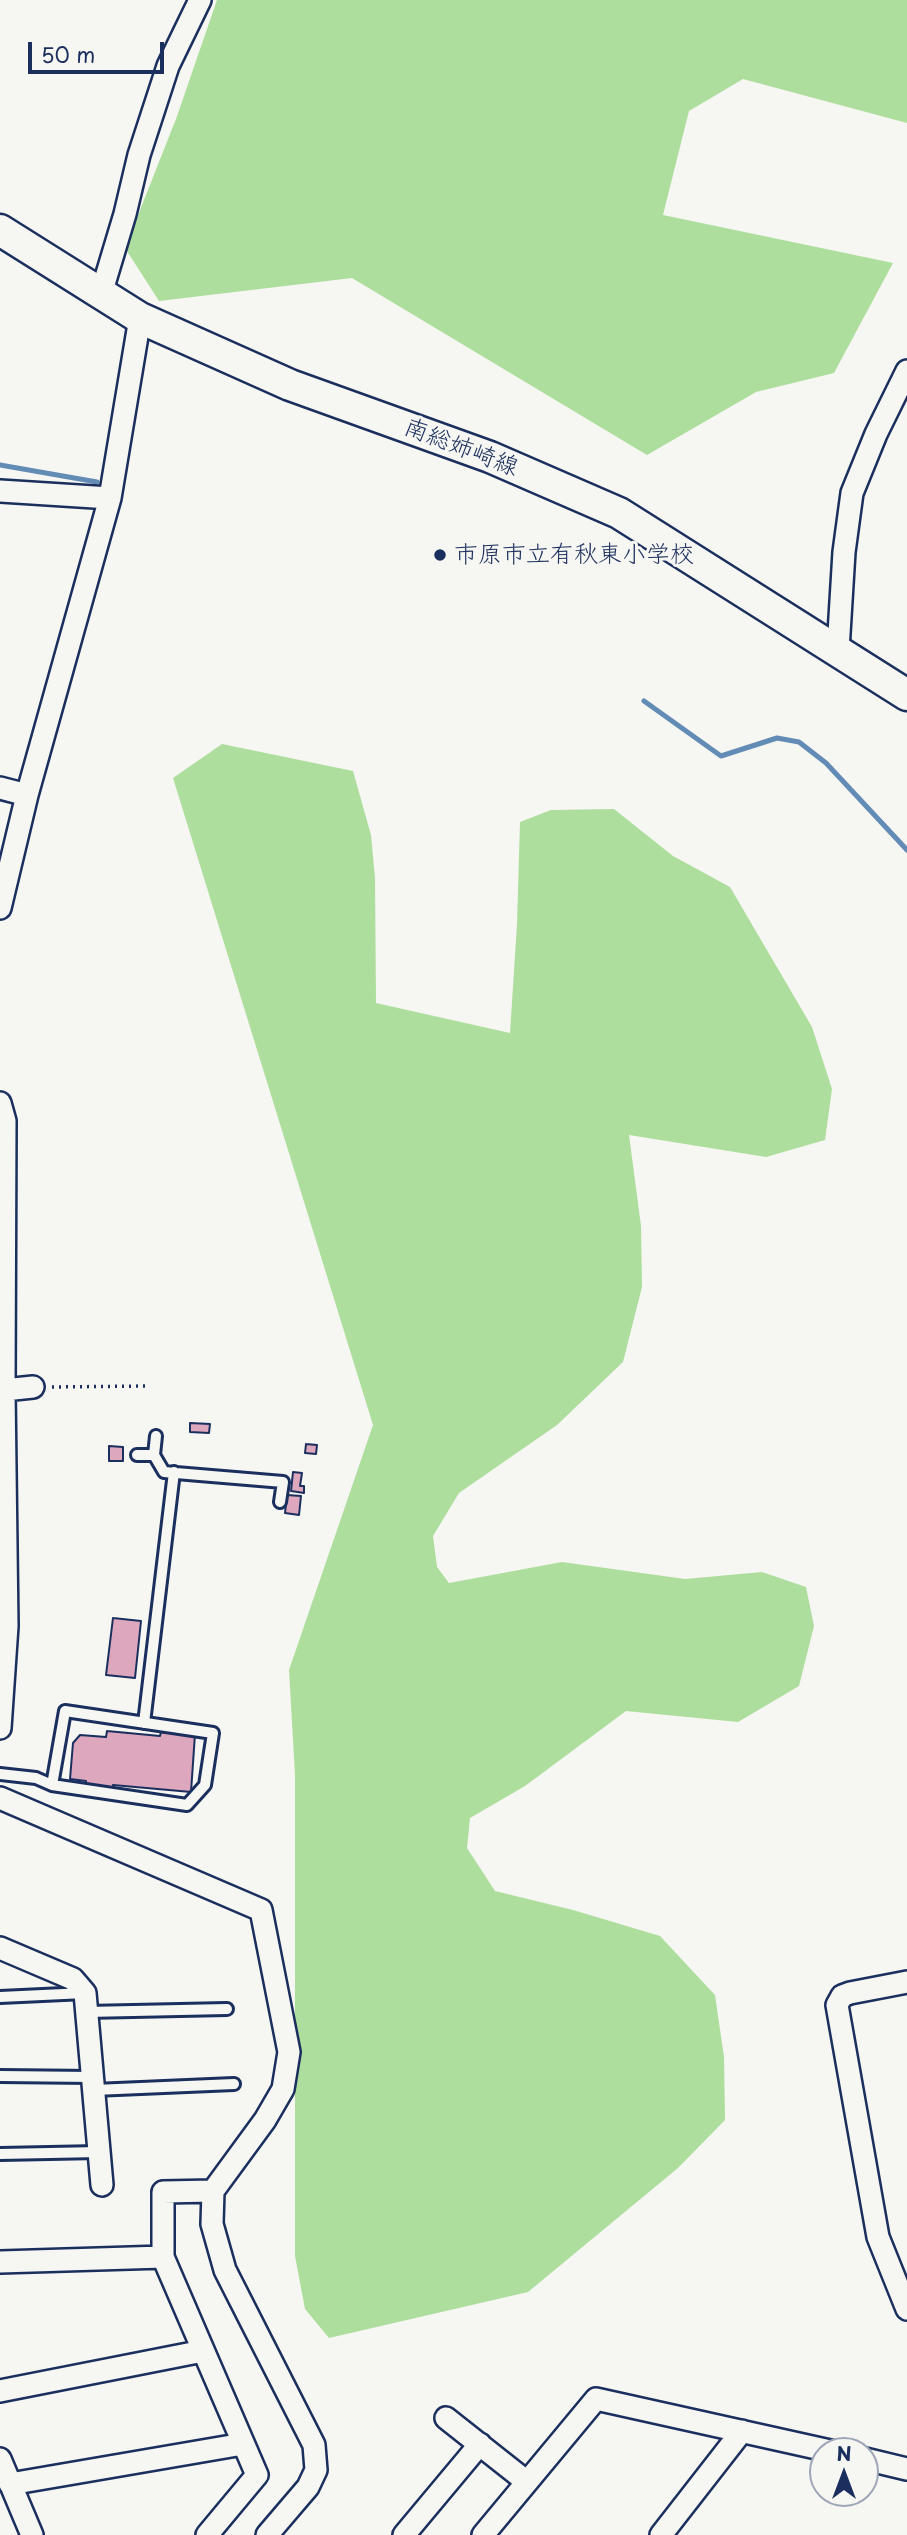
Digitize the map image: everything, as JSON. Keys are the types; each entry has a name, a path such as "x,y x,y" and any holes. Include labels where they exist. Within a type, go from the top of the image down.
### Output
{"main road":[{"name":"南総姉崎線","path":"0,230 140,318 290,385 490,457 619,513 907,695"}],"street":[{"path":"101,294 139,155 168,66 200,0"},
{"path":"0,908 27,795 110,498 140,318"},
{"path":"838,650 844,552 852,494 876,434 907,371"},
{"path":"0,491 110,498"},
{"path":"0,788 27,795"},
{"path":"0,1728 6,1626 2,1115"},
{"path":"4,1390 33,1387"},
{"path":"0,1798 261,1910 289,2052 283,2088 265,2120 213,2191 212,2224 225,2270 314,2445 316,2470 308,2487 267,2535"},
{"path":"0,1948 73,1979 85,2003 102,2185"},
{"path":"907,1982 850,1993 842,1996 837,2005 878,2237 907,2309"},
{"path":"207,2535 257,2475 163,2257 163,2192 213,2191"},
{"path":"0,2262 163,2257"},
{"path":"0,2391 203,2351"},
{"path":"484,2535 596,2399 809,2446"},
{"path":"446,2418 527,2482"},
{"path":"661,2535 742,2431"},
{"path":"10,2484 243,2444"},
{"path":"404,2535 480,2444"},
{"path":"0,2459 32,2535"},
{"path":"879,2462 907,2469"}],"lane":[{"path":"156,1436 154,1455 164,1472 283,1482 280,1502"},
{"path":"137,1455 154,1455"},
{"path":"144,1723 174,1472"},
{"path":"0,1774 36,1778 52,1785 187,1805 205,1785 213,1733 65,1712 52,1785"},
{"path":"0,1997 228,2009"},
{"path":"0,2076 93,2083 234,2084"},
{"path":"0,2154 99,2152"}],"path":[{"path":"33,1387 148,1386"}],"green space":[{"path":"217,0 907,0 907,123 743,79 689,111 663,215 893,263 834,373 756,392 647,455 352,278 159,301 125,248 176,119"},
{"path":"222,744 353,771 371,835 375,878 376,1003 510,1033 520,822 551,810 614,809 673,856 730,887 812,1027 832,1089 825,1140 766,1157 629,1135 641,1226 642,1287 623,1362 557,1425 459,1493 433,1536 437,1567 449,1583 562,1562 685,1579 762,1572 806,1587 814,1626 799,1686 738,1722 626,1711 525,1786 470,1818 467,1848 495,1891 573,1910 660,1936 715,1995 724,2057 725,2120 678,2168 528,2292 329,2338 305,2309 295,2256 295,1775 289,1670 373,1425 173,778"}],"building":[{"path":"190,1423 210,1424 209,1433 190,1432"},
{"path":"306,1444 317,1445 316,1454 305,1453"},
{"path":"109,1446 123,1447 123,1461 109,1461"},
{"path":"293,1472 302,1473 300,1486 304,1486 304,1493 291,1491"},
{"path":"287,1495 301,1496 299,1515 285,1513"},
{"path":"113,1618 141,1621 135,1678 106,1675"},
{"path":"107,1731 160,1736 161,1732 195,1734 191,1792 113,1785 113,1791 86,1789 86,1781 70,1779 73,1743 80,1735 106,1737"}],"waterway":[{"path":"0,465 97,482"},
{"path":"644,701 721,756 777,738 799,742 826,763 907,850"}],"place":[{"name":"市原市立有秋東小学校","path":"440,555"}]}
